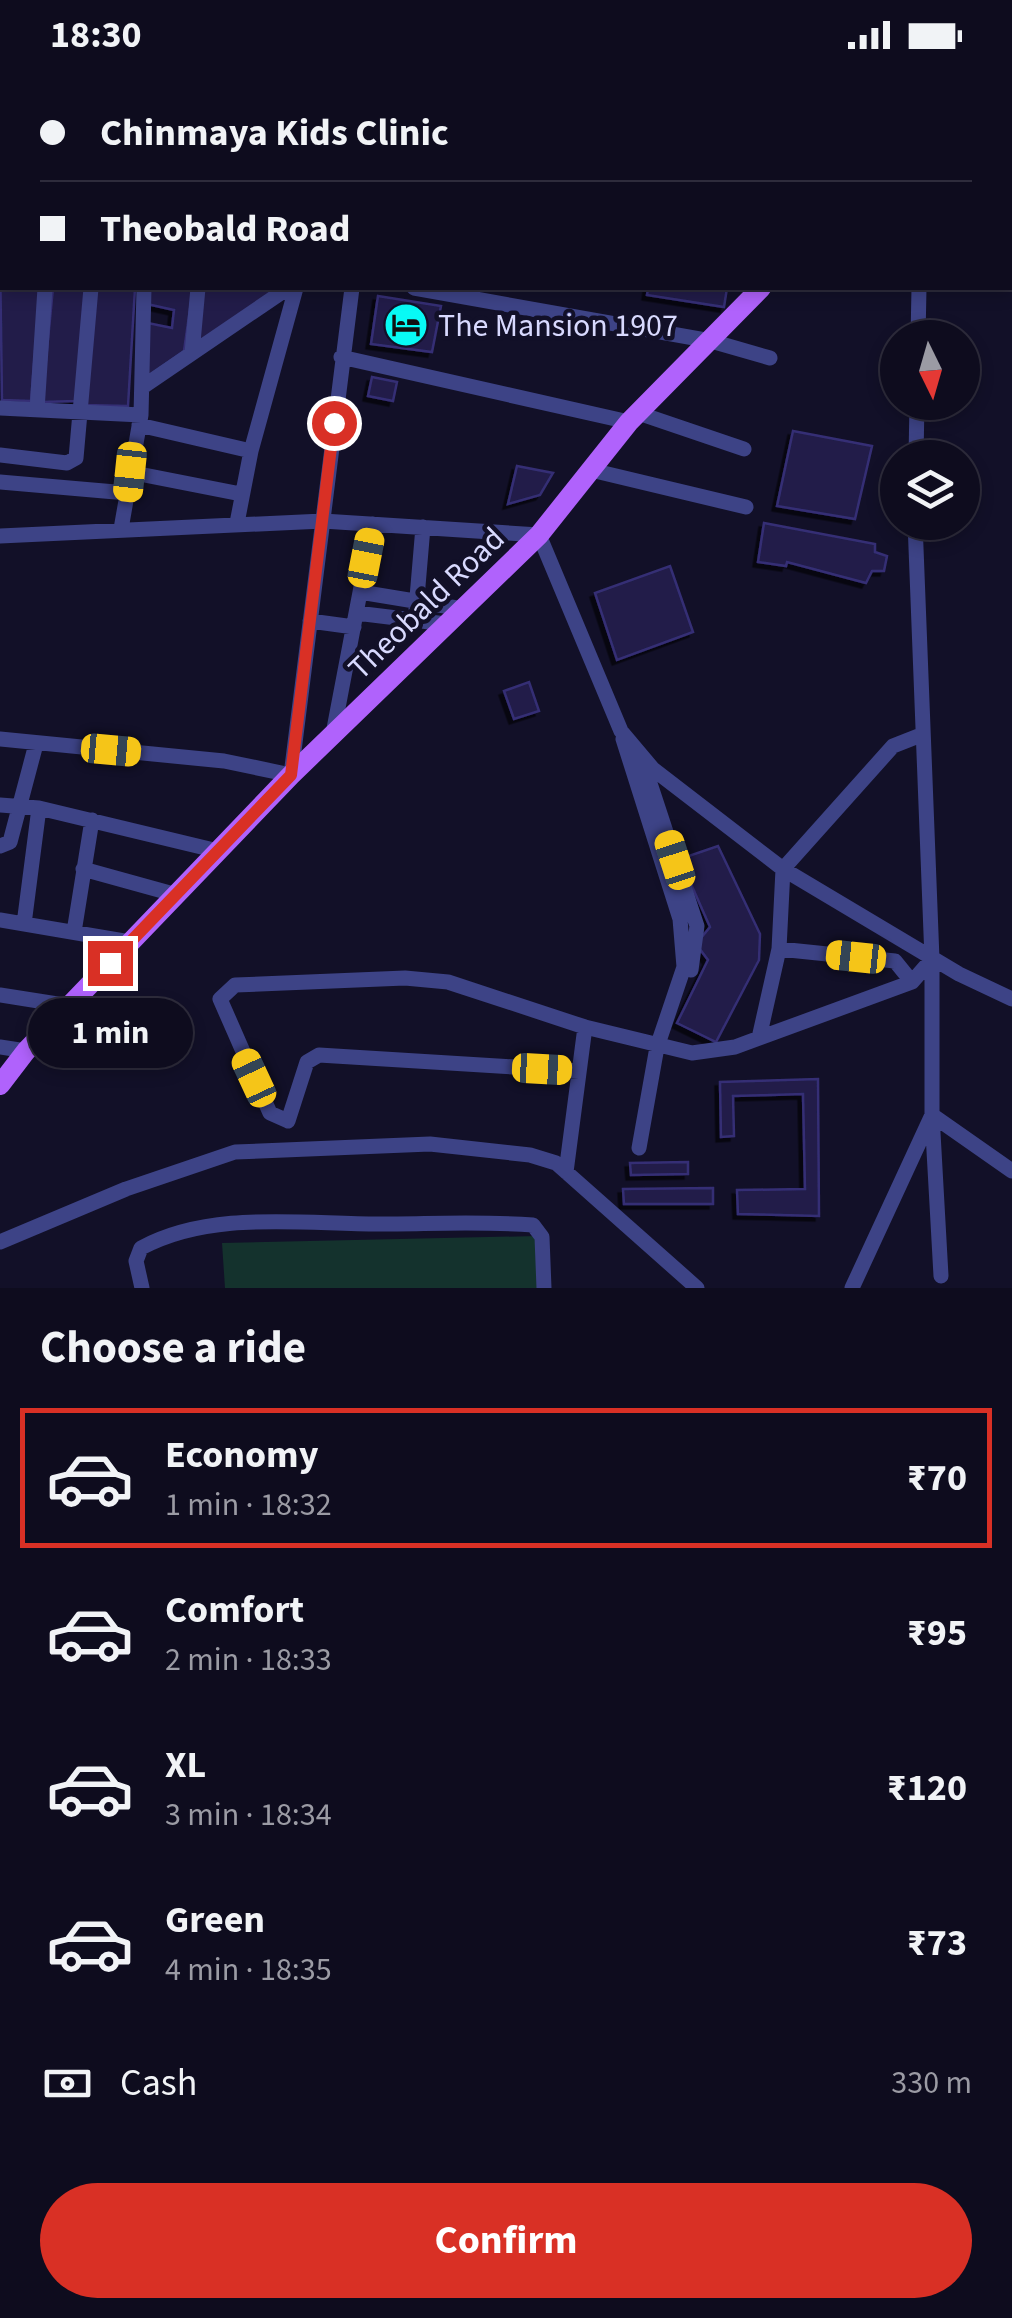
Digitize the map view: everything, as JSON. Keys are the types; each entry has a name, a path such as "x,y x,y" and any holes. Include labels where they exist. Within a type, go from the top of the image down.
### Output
{"main road":[{"name":"Theobald Road","path":"0,1085 26,1051 291,775 539,534 633,418 760,290"}],"street":[{"path":"38,410 45,290"},
{"path":"0,456 74,462 92,290"},
{"path":"121,529 144,386 144,290"},
{"path":"192,353 198,290"},
{"path":"144,386 285,290"},
{"path":"237,523 251,450 295,290"},
{"path":"0,739 224,761 291,775 352,290"},
{"path":"425,290 712,341 770,358"},
{"path":"918,290 918,320"},
{"path":"341,357 633,418 744,450"},
{"path":"0,408 140,420 251,450"},
{"path":"591,470 746,507"},
{"path":"130,472 240,494"},
{"path":"0,482 127,493"},
{"path":"0,536 323,521 539,534 621,731 680,920 684,967 657,1047 639,1148"},
{"path":"333,734 373,524"},
{"path":"415,620 423,528"},
{"path":"916,540 940,1276"},
{"path":"360,592 463,608"},
{"path":"310,621 415,620 446,624"},
{"path":"621,731 716,822 783,869 932,958 1012,999"},
{"path":"760,1038 779,949 783,869 894,746 920,735"},
{"path":"0,846 10,842 36,744"},
{"path":"641,754 697,926 690,982 675,1016"},
{"path":"0,804 39,808 218,851"},
{"path":"24,924 39,808"},
{"path":"74,932 92,820"},
{"path":"83,869 177,894"},
{"path":"0,920 130,942"},
{"path":"779,949 895,960 912,982"},
{"path":"580,1071 319,1056 307,1062 288,1121 270,1114 222,1008 225,989 234,984 405,978 448,982 586,1027 692,1053 736,1047 912,982 932,958"},
{"path":"0,995 70,1006"},
{"path":"566,1172 586,1027"},
{"path":"0,1047 26,1051"},
{"path":"932,1115 1012,1171"},
{"path":"852,1288 932,1115"},
{"path":"0,1242 126,1189 235,1152 430,1144 530,1155 556,1163 698,1288"},
{"path":"142,1288 136,1261 141,1248 188,1229 224,1224 533,1224 542,1237 544,1288"}],"green space":[{"path":"537,1236 538,1288 225,1288 222,1243"}],"building":[{"path":"0,290 40,290 31,401 2,400"},
{"path":"53,290 86,290 76,401 42,402"},
{"path":"95,290 135,290 128,406 84,405"},
{"path":"148,290 193,290 184,351 147,377 148,323 172,328 174,310 147,304"},
{"path":"201,290 277,290 197,345"},
{"path":"648,290 727,290 724,307 647,295"},
{"name":"The Mansion 1907","path":"378,296 441,306 432,352 371,344"},
{"path":"372,377 397,382 393,401 368,396"},
{"path":"793,431 872,446 855,519 777,506"},
{"path":"517,466 553,473 540,495 508,504"},
{"path":"764,523 875,544 875,552 887,556 884,571 872,571 866,583 787,562 786,566 758,562"},
{"path":"670,566 693,632 617,660 595,593"},
{"path":"529,682 539,711 514,719 504,691"},
{"path":"718,846 760,934 759,960 716,1042 677,1023 708,960 696,944 710,927 680,859"},
{"path":"818,1079 819,1216 738,1214 737,1190 805,1189 803,1094 733,1096 734,1136 721,1137 720,1082"},
{"path":"688,1162 688,1174 631,1175 630,1163"},
{"path":"713,1188 713,1204 624,1204 623,1189"}],"place":[{"name":"The Mansion 1907","path":"406,325"}],"route":[{"path":"110,963 291,775 334,423"}]}
